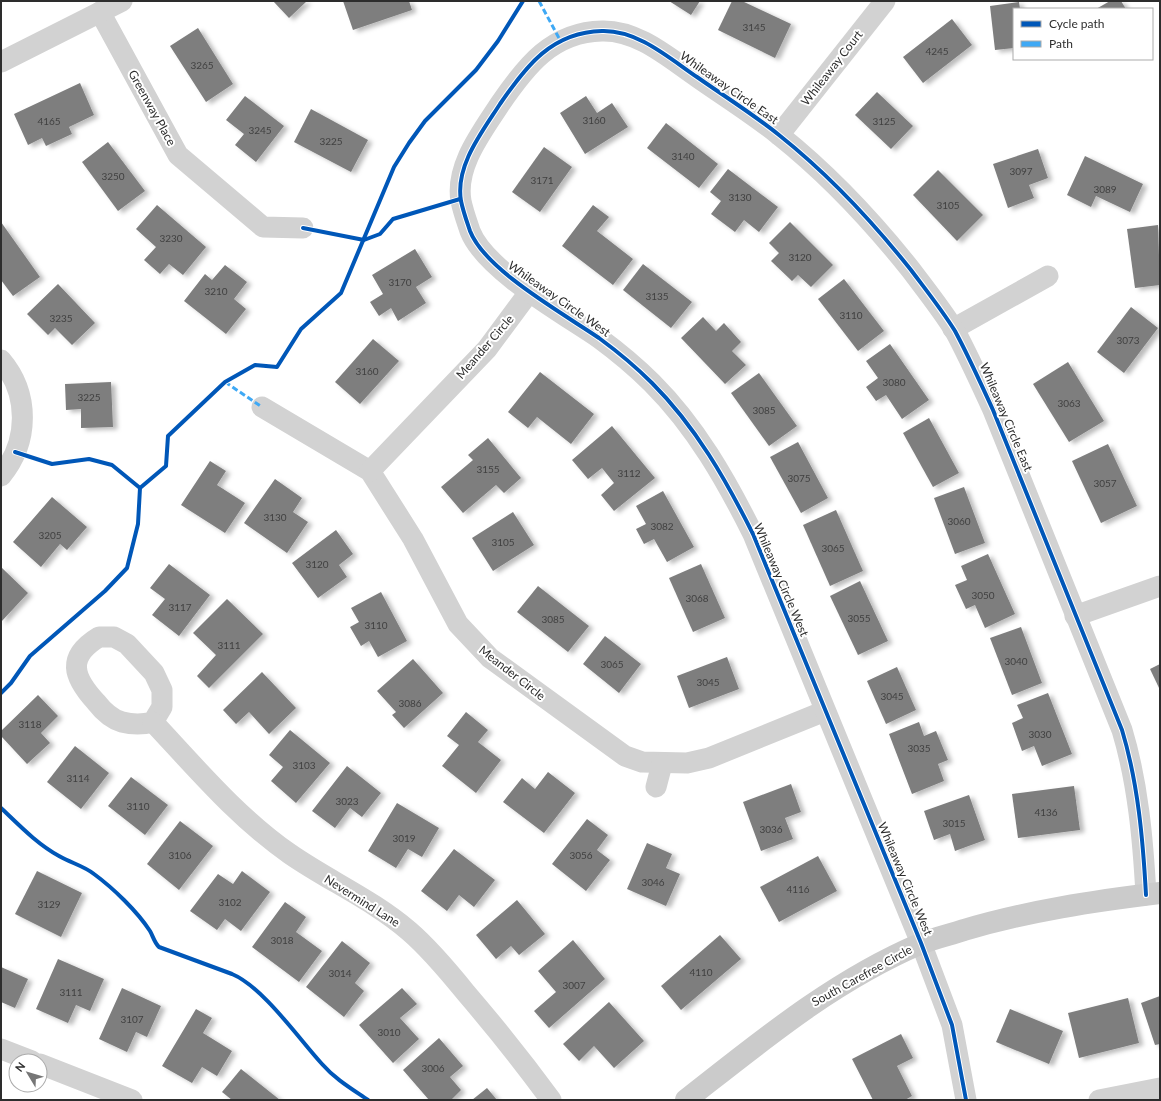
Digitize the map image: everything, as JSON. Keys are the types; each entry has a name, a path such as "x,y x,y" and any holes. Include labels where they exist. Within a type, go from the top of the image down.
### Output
{"main road":[{"name":"South Carefree Circle","path":"686,1100 814,1002 884,961 921,943 999,920 1058,908 1153,894"}],"street":[{"path":"1,62 122,1"},
{"name":"Whileaway Court","path":"779,135 886,1"},
{"name":"Greenway Place","path":"100,12 178,155 263,227 303,228"},
{"name":"Whileaway Circle East","path":"507,94 532,60 560,40 586,32 606,30 626,34 646,43 779,135 857,207 908,267 953,329 972,363 994,410 1075,616 1122,730 1130,754 1144,850 1153,894"},
{"name":"Whileaway Circle West","path":"507,94 472,147 463,172 460,199 471,235 483,253 498,268 603,341 652,383 674,408 713,460 730,489 753,534 921,943 952,1025 966,1100"},
{"path":"953,329 1048,276"},
{"name":"Meander Circle","path":"370,471 487,349 530,291"},
{"path":"1,360 11,372 19,390 23,412 21,432 15,452 8,468 1,476"},
{"name":"Meander Circle","path":"262,407 370,471 413,539 458,624 476,645 490,658 625,756 642,762 662,764 687,763 709,758 825,712"},
{"path":"1075,616 1160,586"},
{"path":"98,637 114,637 127,644 154,673 162,690 162,707 153,722 139,725 121,722 106,714 84,689 76,674 78,658 86,645 98,637"},
{"name":"Nevermind Lane","path":"153,722 231,805 268,837 317,872 386,912 410,931 439,961 507,1042 551,1100"},
{"path":"656,787 662,764"},
{"path":"1,1049 11,1053"},
{"path":"48,1067 132,1100"},
{"path":"1099,1100 1160,1088"}],"building":[{"path":"273,1 307,1 289,18"},
{"path":"343,1 409,1 412,10 353,30"},
{"path":"669,1 700,1 691,15"},
{"path":"732,1 742,1 791,24 775,58 718,30"},
{"path":"1110,1 1121,1 1125,8 1098,8"},
{"path":"1019,2 1020,8 1013,8 1013,48 995,50 990,6"},
{"path":"952,19 972,45 923,83 903,57"},
{"path":"198,28 233,84 206,102 170,46"},
{"path":"80,83 94,115 69,127 72,134 46,146 42,138 28,145 14,114"},
{"path":"877,92 913,126 891,149 855,115"},
{"path":"245,96 284,126 256,162 235,145 244,134 226,120"},
{"path":"586,96 597,113 612,103 628,127 585,154 560,113"},
{"path":"311,109 368,140 351,172 294,142"},
{"path":"666,123 718,164 699,188 647,148"},
{"path":"108,142 145,191 118,211 82,162"},
{"path":"544,147 572,167 540,212 512,192"},
{"path":"1038,149 1048,178 1029,185 1034,198 1008,208 993,164"},
{"path":"1085,156 1143,184 1130,212 1096,196 1091,207 1067,195"},
{"path":"728,169 778,207 759,232 744,220 735,232 711,214 721,201 710,192"},
{"path":"938,170 983,215 957,241 913,195"},
{"path":"157,205 206,247 183,275 169,264 160,274 144,260 156,247 136,229"},
{"path":"593,205 609,217 597,231 633,259 613,285 562,246"},
{"path":"1,222 40,277 13,296 1,280"},
{"path":"790,222 833,265 811,287 798,275 792,281 771,261 779,253 769,243"},
{"path":"1158,225 1160,285 1135,288 1127,229"},
{"path":"415,249 432,277 416,287 426,303 398,321 391,308 379,316 370,302 383,294 372,275"},
{"path":"643,264 692,302 671,328 623,290"},
{"path":"225,265 247,282 234,299 246,309 226,334 184,301 205,274 212,280"},
{"path":"844,279 884,331 858,351 818,299"},
{"path":"58,284 95,323 72,345 55,328 48,335 27,314"},
{"path":"1131,307 1158,328 1124,373 1097,352"},
{"path":"703,317 716,331 724,323 741,342 732,351 746,365 725,384 681,338"},
{"path":"373,339 399,361 360,404 335,382"},
{"path":"890,344 929,400 902,419 886,395 876,401 866,387 878,378 866,361"},
{"path":"1068,362 1104,421 1069,442 1033,384"},
{"path":"540,372 594,414 571,444 537,417 528,428 508,412"},
{"path":"759,373 797,426 769,446 731,393"},
{"path":"111,382 113,427 81,428 81,409 66,410 65,384"},
{"path":"929,418 959,473 933,487 903,433"},
{"path":"612,426 655,478 614,511 601,495 614,483 602,468 588,479 572,460"},
{"path":"488,438 521,478 504,493 496,485 463,513 441,487 473,460 468,455"},
{"path":"798,442 828,498 801,513 770,457"},
{"path":"1108,444 1137,506 1101,523 1072,461"},
{"path":"210,461 226,471 217,485 245,503 225,533 181,505"},
{"path":"275,479 302,498 293,512 308,522 287,553 244,523"},
{"path":"964,487 985,543 955,554 934,498"},
{"path":"663,491 694,547 667,562 654,539 644,544 636,529 646,524 636,506"},
{"path":"52,497 87,527 67,550 60,544 41,567 13,542"},
{"path":"836,510 863,571 830,586 803,525"},
{"path":"513,512 534,545 493,571 472,538"},
{"path":"336,530 353,554 339,565 347,577 318,598 292,563"},
{"path":"988,554 1015,614 985,628 975,605 966,609 955,585 967,580 961,566"},
{"path":"169,564 210,595 179,636 152,615 165,599 150,588"},
{"path":"701,564 725,618 693,632 669,578"},
{"path":"1,567 28,593 1,622"},
{"path":"860,581 888,641 858,655 830,596"},
{"path":"538,586 589,626 568,652 517,612"},
{"path":"381,592 407,641 378,657 369,641 361,646 350,627 359,622 351,608"},
{"path":"227,599 263,634 209,688 197,676 216,655 193,633"},
{"path":"1021,627 1042,683 1012,695 990,638"},
{"path":"605,636 641,664 619,693 583,664"},
{"path":"727,657 739,689 689,708 677,676"},
{"path":"413,659 443,693 404,728 392,715 396,712 377,691"},
{"path":"1160,664 1160,690 1150,669"},
{"path":"897,667 916,710 886,724 867,681"},
{"path":"262,672 296,708 269,734 249,712 236,724 223,710"},
{"path":"1048,693 1072,754 1042,766 1034,746 1022,751 1012,723 1023,718 1017,705"},
{"path":"38,695 58,716 41,733 50,743 27,764 1,736 1,731"},
{"path":"466,712 488,730 478,742 501,760 476,793 442,766 459,745 447,736"},
{"path":"919,722 924,736 936,731 948,760 938,764 944,781 912,794 889,734"},
{"path":"290,730 330,763 296,803 271,781 283,767 269,755"},
{"path":"75,746 109,773 81,809 47,782"},
{"path":"347,766 381,793 362,817 350,808 335,828 312,811"},
{"path":"548,772 575,793 544,833 503,802 522,778 535,789"},
{"path":"131,777 168,805 145,835 108,806"},
{"path":"791,784 801,812 785,818 793,839 761,851 743,802"},
{"path":"1074,786 1080,830 1018,838 1012,794"},
{"path":"969,795 985,840 955,851 950,834 934,840 924,811"},
{"path":"397,803 439,828 422,857 408,849 396,868 368,851"},
{"path":"587,819 608,835 597,850 610,860 586,891 552,864"},
{"path":"180,821 213,846 179,890 147,864"},
{"path":"647,843 672,854 666,868 680,874 666,906 627,889"},
{"path":"454,849 495,880 474,907 459,895 447,911 421,891"},
{"path":"818,856 837,891 779,922 760,887"},
{"path":"37,871 82,893 61,937 15,914"},
{"path":"242,871 270,892 241,931 225,919 217,930 190,911 218,874 233,884"},
{"path":"517,900 545,934 519,955 511,946 496,959 476,935"},
{"path":"285,902 306,917 296,932 322,951 299,982 252,947"},
{"path":"720,935 741,959 681,1010 661,986"},
{"path":"573,940 605,979 549,1028 534,1011 556,992 538,971"},
{"path":"342,941 370,963 355,983 364,991 344,1017 306,987"},
{"path":"58,959 104,979 90,1011 76,1005 68,1023 36,1009"},
{"path":"1,967 28,979 15,1008 1,1002"},
{"path":"122,988 161,1006 147,1037 136,1032 127,1052 99,1039"},
{"path":"402,988 417,1004 400,1018 419,1039 393,1063 359,1025"},
{"path":"1160,996 1160,1044 1155,1045 1141,1003"},
{"path":"1128,998 1139,1043 1079,1058 1068,1013"},
{"path":"609,1002 644,1041 614,1068 594,1046 579,1061 563,1044"},
{"path":"196,1009 212,1018 203,1033 232,1051 217,1076 202,1067 192,1083 162,1066"},
{"path":"1010,1009 1063,1031 1049,1064 996,1042"},
{"path":"901,1034 913,1058 897,1066 912,1096 905,1100 873,1100 852,1059"},
{"path":"439,1038 463,1066 450,1077 461,1090 451,1100 429,1100 403,1070"},
{"path":"241,1069 280,1100 232,1100 222,1092"},
{"path":"487,1088 497,1100 472,1100"}],"marked path":[{"path":"539,1 560,40"},
{"path":"225,382 262,407"}],"cycle path":[{"path":"1,693 11,683 30,656 105,591 127,568 138,524 140,488 166,466 168,436 225,382 255,365 277,367 301,329 341,293 394,167 425,121 476,70 498,41 523,1"},
{"path":"966,1100 952,1025 921,943 753,534 721,474 683,418 646,377 599,338 508,276 478,246 470,231 461,201 460,188 466,162 478,138 500,104 520,77 542,54 569,37 584,33 602,31 628,35 652,46 749,112 815,166 865,216 911,270 945,315 975,370 993,410 1122,730 1128,750 1136,791 1146,895"},
{"path":"303,228 364,240 380,234 393,219 460,199"},
{"path":"15,452 52,464 89,459 112,465 140,488"},
{"path":"1,808 43,846 68,861 90,871 109,886 138,916 150,931 159,947 232,974 256,990 280,1014 332,1074 368,1100"}]}
